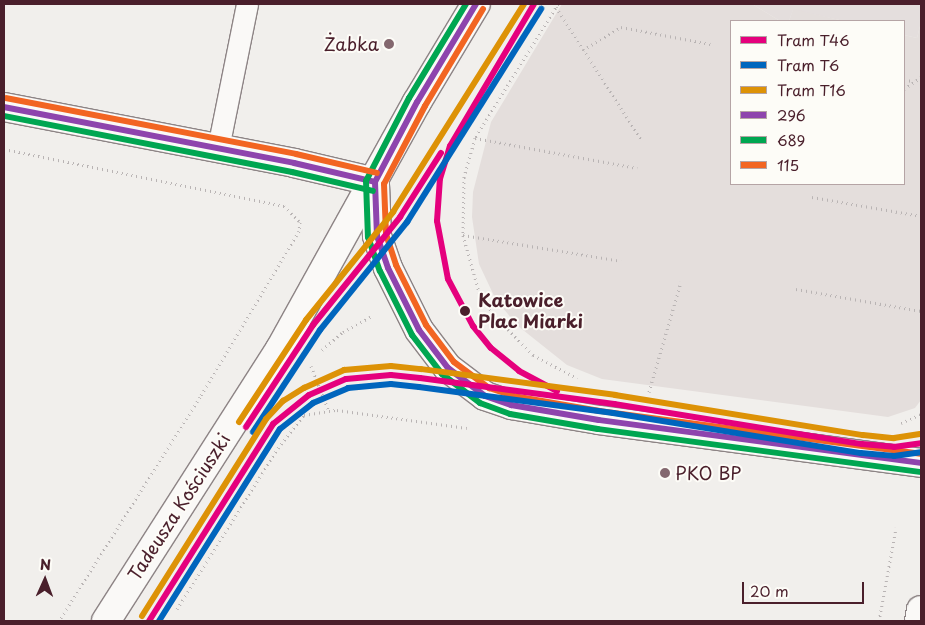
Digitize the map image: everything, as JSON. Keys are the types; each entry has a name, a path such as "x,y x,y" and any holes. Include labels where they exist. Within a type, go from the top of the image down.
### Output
{"street":[{"name":"Tadeusza Kościuszki","path":"106,621 280,349 375,182 417,102 476,4"},
{"path":"4,107 218,148 375,182 378,236 388,268 419,330 448,368 486,396 511,405 599,420 921,463"},
{"path":"919,621 921,610"}],"lane":[{"path":"218,148 247,4"}],"path":[{"path":"580,379 534,355 494,315 479,292 463,235 464,177 475,138 557,5 583,50 642,141"},
{"path":"583,50 621,27 710,44"},
{"path":"905,88 921,76"},
{"path":"905,80 914,82"},
{"path":"475,138 638,168"},
{"path":"4,149 284,206 300,222 299,231 200,397 59,621"},
{"path":"812,198 921,216"},
{"path":"463,235 621,261"},
{"path":"649,394 681,282"},
{"path":"796,289 921,311"},
{"path":"316,355 343,332 404,299"},
{"path":"310,361 328,409"},
{"path":"640,393 658,395"},
{"path":"177,609 292,427 304,415 328,409 472,429"},
{"path":"897,423 921,414"},
{"path":"879,621 896,528"}],"shaded area":[{"path":"562,4 752,4 778,20 730,20 730,185 905,185 905,35 917,38 921,22 921,400 915,408 888,417 602,379 567,365 518,326 496,300 479,264 472,217 473,192 491,122"},
{"path":"752,4 921,4 921,22 917,38 905,35 905,20 839,20 793,10 789,20 778,20"},
{"path":"793,9 840,20 789,20"}],"tram line":[{"name":"T16","path":"239,422 306,320 393,212 524,4"},
{"name":"T46","path":"534,4 450,146 440,178 437,221 448,279 473,326 491,348 519,371 557,391"},
{"name":"T6","path":"253,432 320,330 407,222 541,9"},
{"name":"T46","path":"246,427 313,325 400,217 441,153"},
{"name":"T16","path":"142,616 266,419 283,401 304,388 344,370 391,366 421,369 615,395 863,435 894,438 920,434"},
{"name":"T46","path":"149,621 273,424 309,395 346,379 391,375 420,378 614,404 862,444 894,447 921,443"},
{"name":"T6","path":"159,621 280,429 313,403 348,388 391,384 419,387 613,413 861,453 894,456 921,452"}],"transit line":[{"name":"689","path":"466,4 409,98 366,181 368,237 380,271 412,335 442,374 480,403 510,414 598,429 920,472"},
{"name":"296","path":"476,4 417,102 375,182 377,236 388,268 419,330 448,368 485,396 511,405 599,420 921,463"},
{"name":"115","path":"483,9 425,106 384,184 386,234 396,265 426,325 454,362 489,388 513,396 600,411 921,454"},
{"name":"115","path":"6,98 296,154 377,173"},
{"name":"296","path":"4,107 294,163 375,182"},
{"name":"689","path":"4,116 292,172 373,191"}],"place":[{"name":"Żabka","path":"389,44"},
{"name":"Katowice Plac Miarki","path":"465,311"},
{"name":"PKO BP","path":"665,473"}]}
